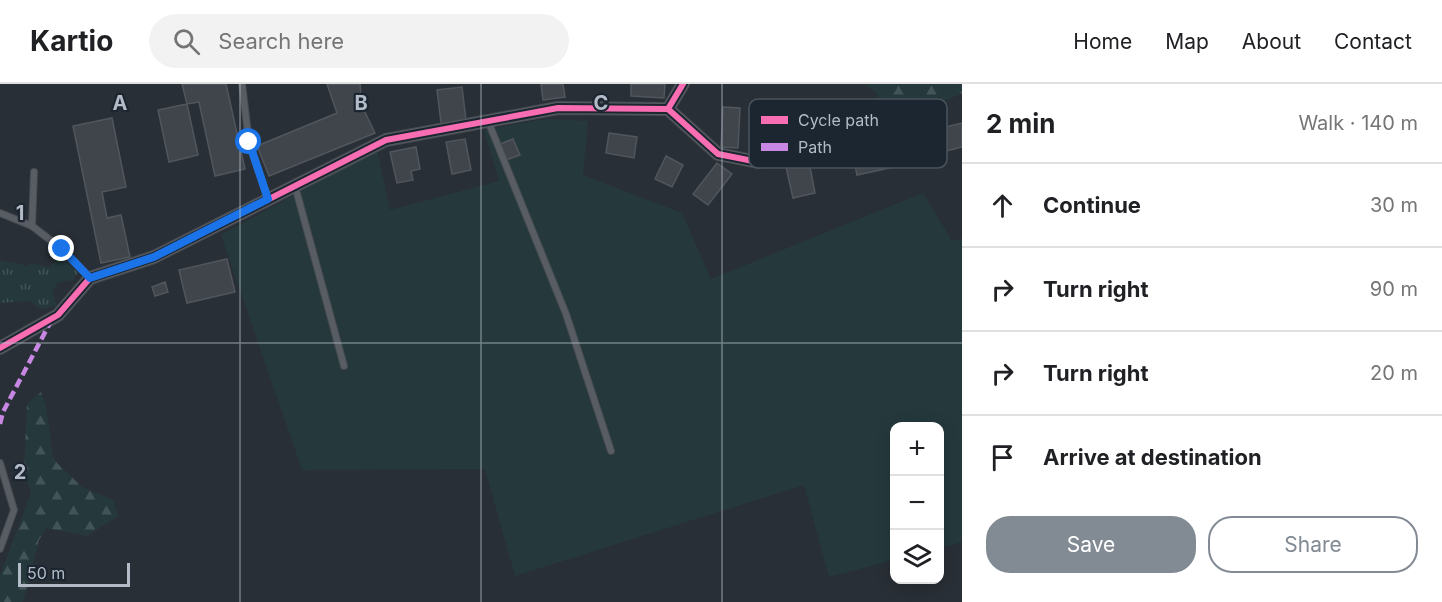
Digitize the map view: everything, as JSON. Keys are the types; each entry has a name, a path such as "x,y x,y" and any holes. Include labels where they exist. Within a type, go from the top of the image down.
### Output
{"street":[{"path":"668,109 684,84"},
{"path":"0,348 58,315 90,278 154,257 386,140 558,108 668,109 718,154 749,160"}],"lane":[{"path":"242,84 249,142 268,199"},
{"path":"488,121 566,314 611,451"},
{"path":"32,226 34,172"},
{"path":"295,185 344,366"},
{"path":"0,213 32,226 62,249 90,278"},
{"path":"0,463 14,510 0,549"}],"green space":[{"path":"864,84 962,84 962,93 947,100 879,99 876,92"},
{"path":"547,119 588,121 583,175 682,213 711,279 923,193 952,241 962,238 962,542 944,547 944,422 890,422 890,561 829,577 804,485 515,576 485,469 302,470 221,235 377,150 390,210 499,181 484,130"},
{"path":"61,256 78,273 73,280 58,282 52,291 57,306 40,309 30,301 0,303 0,260 28,266 30,263 49,267"},
{"path":"41,392 46,407 53,457 82,487 113,500 118,516 87,536 46,528 39,540 23,602 0,602 0,576 31,493 24,469 27,404"}],"building":[{"path":"182,84 226,84 245,169 215,176 199,102 187,104"},
{"path":"327,84 360,84 362,106 375,133 269,176 257,146 337,113"},
{"path":"541,84 563,84 565,97 543,100"},
{"path":"631,84 665,84 664,98 631,96"},
{"path":"462,87 466,120 441,123 437,90"},
{"path":"187,104 198,155 169,162 158,110"},
{"path":"723,107 740,108 738,148 721,147"},
{"path":"112,118 126,187 102,192 107,218 121,215 130,257 101,263 73,126"},
{"path":"962,123 962,147 947,151 947,127"},
{"path":"609,133 637,137 634,158 606,153"},
{"path":"465,139 471,170 452,174 446,142"},
{"path":"513,139 520,155 506,160 500,144"},
{"path":"416,147 420,169 411,171 413,180 397,183 390,152"},
{"path":"666,156 683,165 672,187 655,179"},
{"path":"717,163 732,174 708,205 693,194"},
{"path":"786,168 810,168 815,193 793,198"},
{"path":"856,168 889,168 857,175"},
{"path":"227,259 235,292 187,303 179,270"},
{"path":"165,282 168,292 155,296 152,287"}],"marked path":[{"path":"0,424 3,412 51,321"}],"cycle path":[{"path":"0,348 58,315 90,278 154,257 386,140 558,108 668,109 683,84"},
{"path":"668,109 718,154 749,160"}],"route":[{"path":"62,249 90,278 154,257 268,199 249,142"}]}
